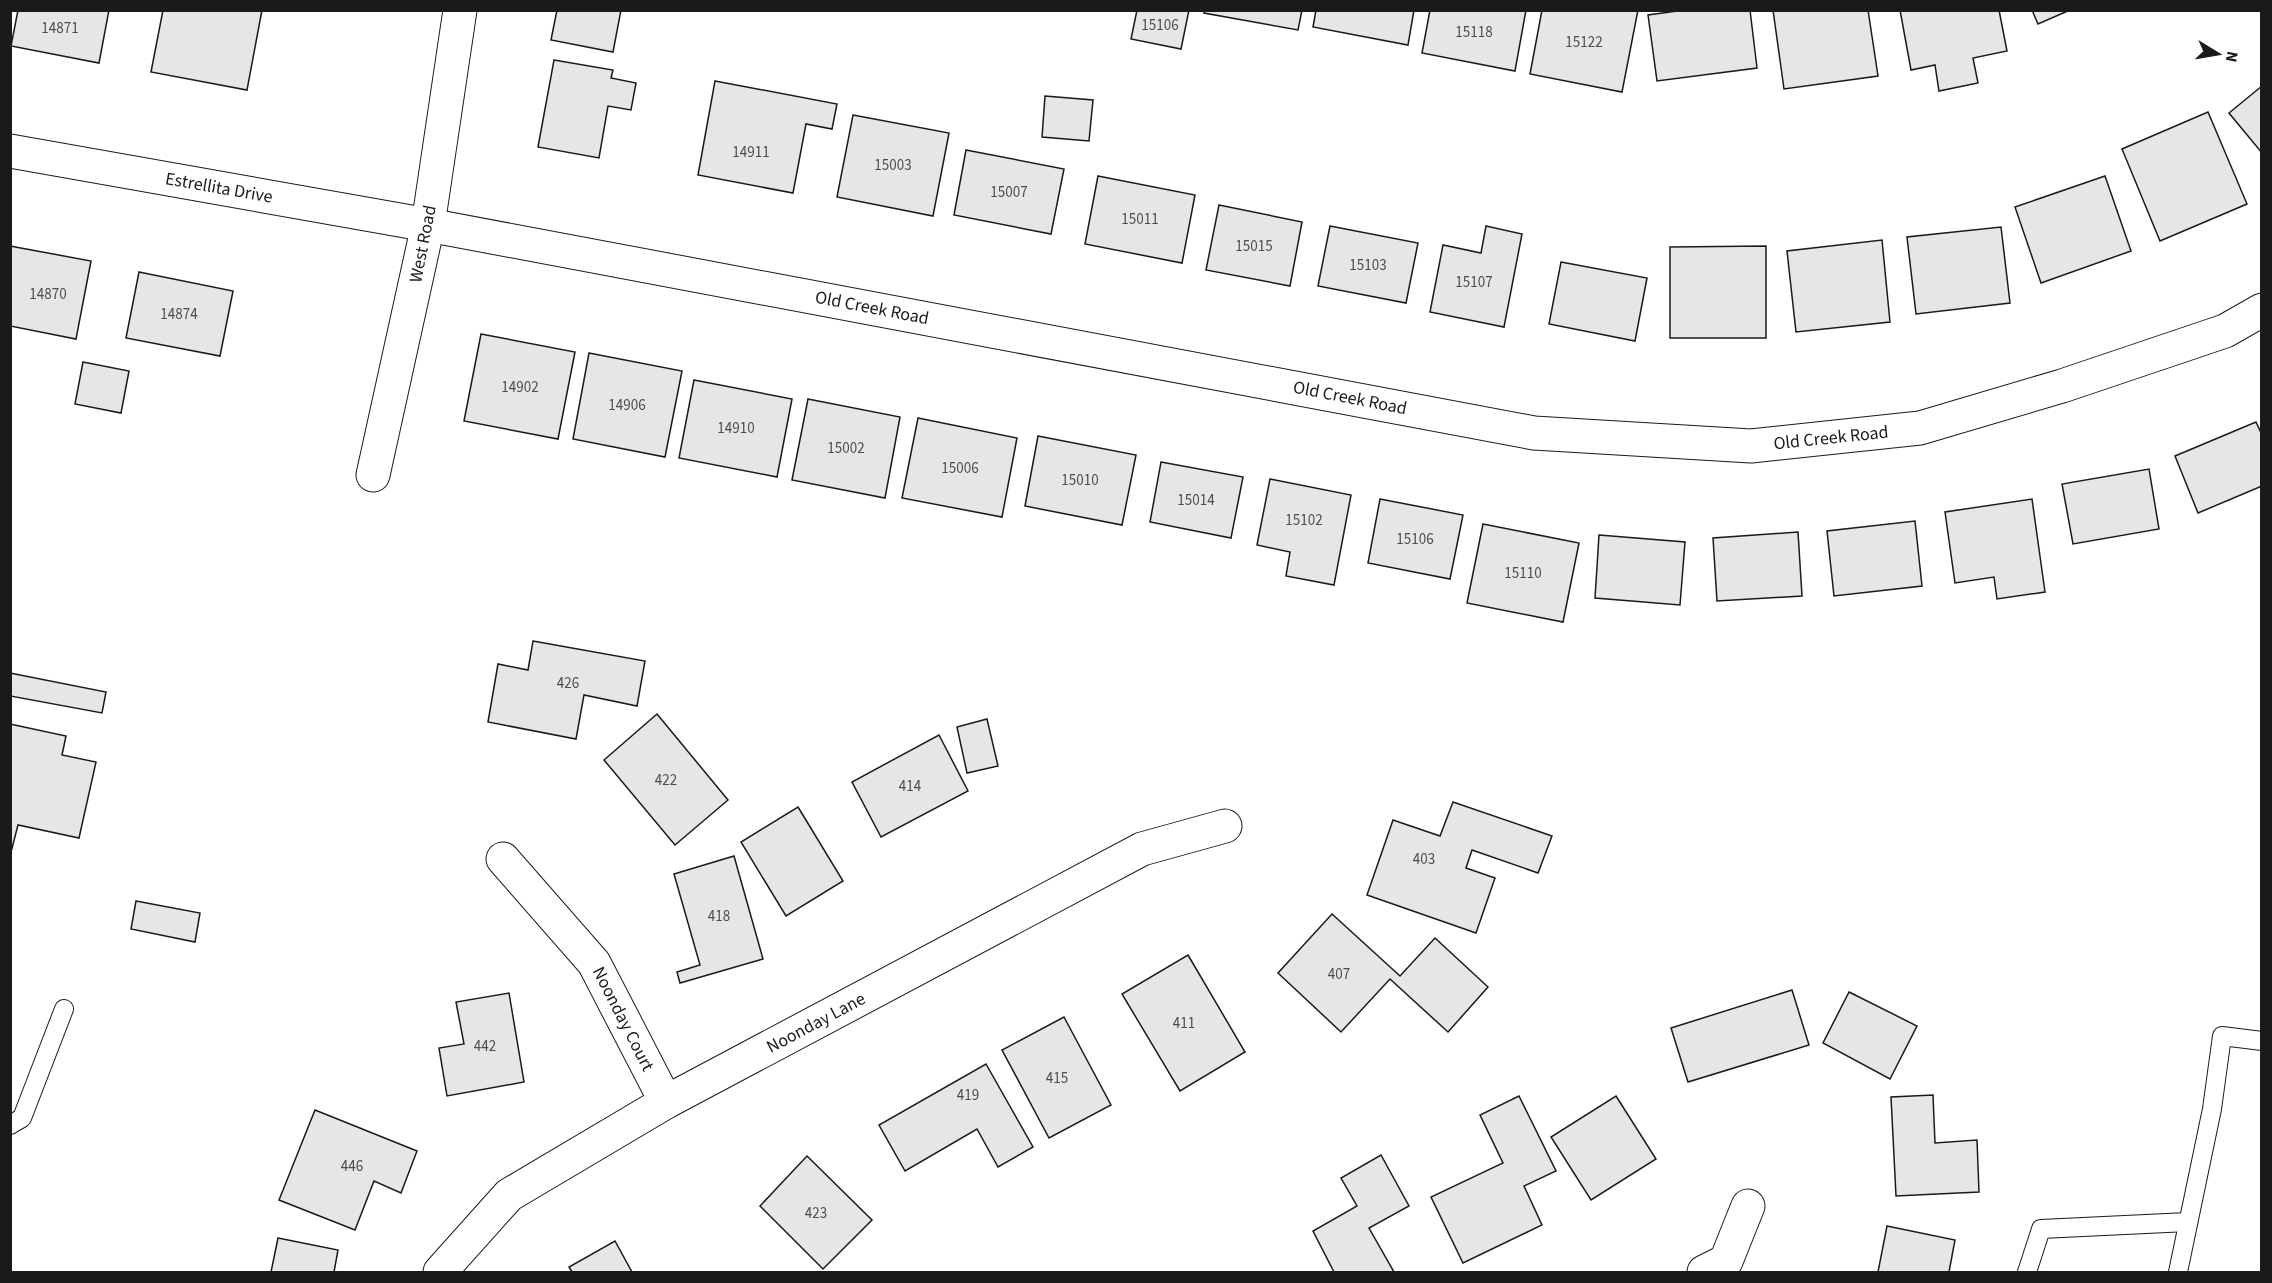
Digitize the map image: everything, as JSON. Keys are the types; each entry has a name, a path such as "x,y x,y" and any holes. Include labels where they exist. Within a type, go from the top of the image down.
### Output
{"street":[{"name":"West Road","path":"373,476 428,225 460,10"},
{"name":"Estrellita Drive","path":"10,151 428,225"},
{"name":"Old Creek Road","path":"428,225 1534,433 1751,446 1920,428 2061,386 2225,331 2262,310"},
{"name":"Noonday Lane","path":"440,1272 509,1195 666,1102 1142,849 1226,826"},
{"name":"Noonday Court","path":"503,859 594,963 666,1102"},
{"path":"1704,1272 1726,1261 1748,1206"}],"lane":[{"path":"10,1125 22,1118 64,1009"},
{"path":"2178,1272 2212,1109 2222,1036 2262,1041"},
{"path":"2027,1272 2041,1229 2188,1222"}],"building":[{"path":"18,10 109,10 99,63 11,46"},
{"path":"163,10 262,10 247,90 151,72"},
{"path":"557,10 621,10 613,52 551,40"},
{"path":"1137,10 1189,10 1181,49 1131,39"},
{"path":"1204,10 1302,10 1298,30 1204,13"},
{"path":"1316,10 1414,10 1408,45 1313,27"},
{"path":"1430,10 1526,10 1515,71 1422,53"},
{"path":"1542,10 1638,10 1622,92 1530,74"},
{"path":"1685,10 1750,10 1757,68 1657,81 1648,15"},
{"path":"1773,10 1868,10 1878,76 1784,89"},
{"path":"1900,10 1999,10 2007,51 1973,58 1978,83 1939,91 1935,65 1911,70"},
{"path":"2032,10 2070,10 2038,24"},
{"path":"554,60 613,70 611,78 636,83 631,110 608,106 599,158 538,147"},
{"path":"715,81 837,104 832,129 806,124 793,193 698,175"},
{"path":"2262,86 2262,153 2229,113"},
{"path":"1045,96 1093,100 1089,141 1042,137"},
{"path":"2208,112 2247,204 2160,241 2122,149"},
{"path":"853,115 949,133 933,216 837,197"},
{"path":"966,150 1064,169 1051,234 954,215"},
{"path":"1098,176 1195,195 1182,263 1085,244"},
{"path":"2105,176 2131,251 2041,283 2015,207"},
{"path":"1219,205 1302,222 1290,286 1206,270"},
{"path":"1330,226 1418,243 1406,303 1318,286"},
{"path":"1486,226 1522,234 1504,327 1430,312 1443,245 1481,253"},
{"path":"2001,227 2010,303 1916,314 1907,237"},
{"path":"1882,240 1890,322 1796,332 1787,251"},
{"path":"10,246 91,261 76,339 10,326"},
{"path":"1766,246 1766,338 1670,338 1670,247"},
{"path":"1561,262 1647,278 1635,341 1549,324"},
{"path":"139,272 233,291 220,356 126,338"},
{"path":"481,334 575,352 558,439 464,421"},
{"path":"589,353 682,371 665,457 573,439"},
{"path":"83,362 129,371 121,413 75,404"},
{"path":"694,380 792,399 777,477 679,458"},
{"path":"808,399 900,417 885,498 792,480"},
{"path":"918,418 1017,438 1002,517 902,498"},
{"path":"2256,422 2262,435 2262,486 2198,513 2175,456"},
{"path":"1038,436 1136,455 1122,525 1025,506"},
{"path":"1161,462 1243,477 1231,538 1150,522"},
{"path":"2149,469 2159,529 2073,544 2062,484"},
{"path":"1270,479 1351,495 1334,585 1286,576 1290,552 1257,545"},
{"path":"1380,499 1463,515 1450,579 1368,563"},
{"path":"2032,499 2045,592 1997,599 1994,577 1955,583 1945,512"},
{"path":"1915,521 1922,586 1834,596 1827,531"},
{"path":"1483,524 1579,543 1563,622 1467,603"},
{"path":"1798,532 1802,596 1717,601 1713,538"},
{"path":"1599,535 1685,542 1680,605 1595,598"},
{"path":"533,641 645,661 637,706 584,695 576,739 488,722 498,664 528,670"},
{"path":"10,673 106,692 102,713 10,696"},
{"path":"657,714 728,800 675,845 604,760"},
{"path":"987,719 998,766 967,773 957,727"},
{"path":"10,724 66,736 62,755 96,762 79,838 18,825 10,856"},
{"path":"939,735 968,791 881,837 852,782"},
{"path":"1453,802 1552,836 1538,873 1472,850 1466,868 1495,878 1476,933 1367,895 1393,820 1440,836"},
{"path":"798,807 843,881 786,916 741,842"},
{"path":"734,856 763,959 680,983 677,972 700,965 674,874"},
{"path":"136,901 200,913 195,942 131,929"},
{"path":"1332,914 1400,976 1435,938 1488,987 1448,1032 1390,979 1341,1032 1278,973"},
{"path":"1188,955 1245,1052 1180,1091 1122,994"},
{"path":"1792,990 1809,1045 1688,1082 1671,1028"},
{"path":"1849,992 1917,1026 1890,1079 1823,1043"},
{"path":"509,993 524,1082 447,1096 439,1048 464,1044 456,1002"},
{"path":"1064,1017 1111,1105 1049,1138 1002,1050"},
{"path":"986,1064 1033,1147 998,1167 977,1129 905,1171 879,1125"},
{"path":"1933,1095 1935,1143 1977,1140 1979,1192 1896,1196 1891,1097"},
{"path":"1519,1096 1556,1171 1524,1186 1542,1225 1463,1263 1431,1197 1503,1163 1480,1115"},
{"path":"1616,1096 1656,1159 1591,1200 1551,1137"},
{"path":"315,1110 417,1151 401,1193 374,1181 355,1230 279,1200"},
{"path":"1381,1155 1409,1206 1369,1228 1394,1272 1334,1272 1313,1231 1357,1206 1341,1178"},
{"path":"807,1156 872,1220 823,1269 760,1206"},
{"path":"1887,1226 1955,1240 1949,1272 1878,1272"},
{"path":"278,1238 338,1250 334,1272 271,1272"},
{"path":"615,1241 632,1272 572,1272 569,1267"}]}
